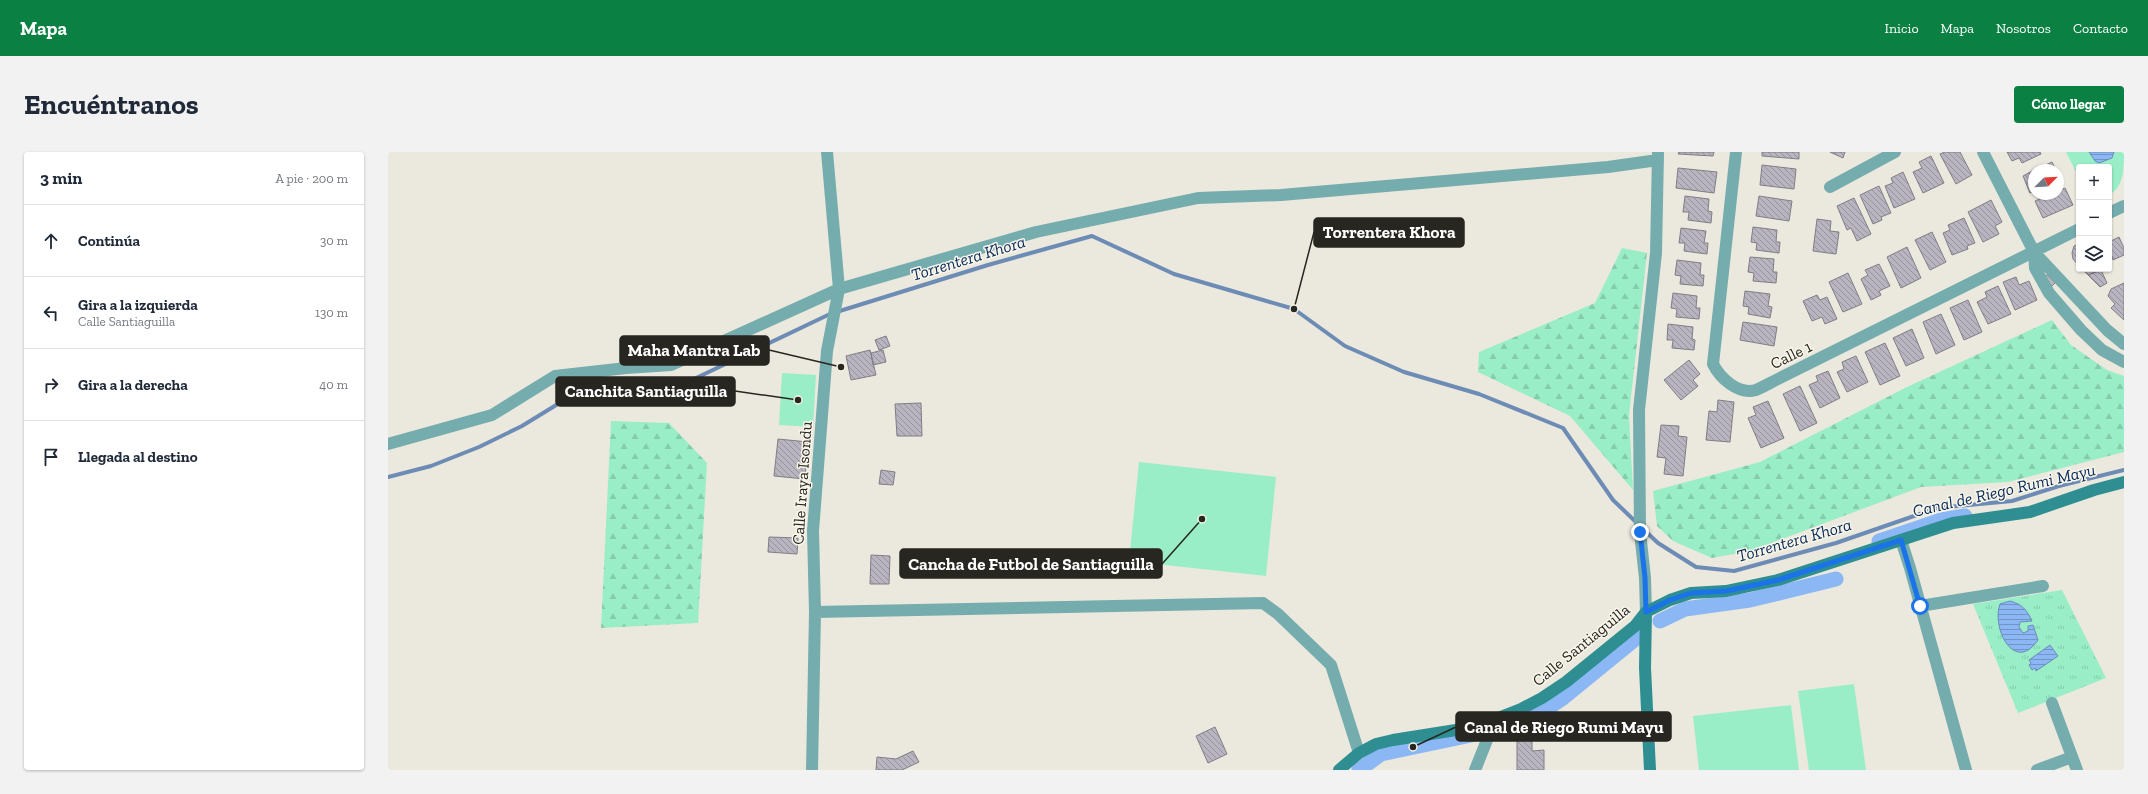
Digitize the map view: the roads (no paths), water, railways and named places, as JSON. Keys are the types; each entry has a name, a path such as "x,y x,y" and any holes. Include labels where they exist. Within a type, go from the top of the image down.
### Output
{"street":[{"name":"Calle Iraya Isondu","path":"812,770 815,612 813,532 827,351 840,289 827,152"},
{"name":"Calle 1","path":"1736,152 1712,364 1718,375 1730,384 1744,390 1755,390 2076,231"},
{"path":"1830,187 1895,152"},
{"path":"1983,152 2034,252 2073,296 2107,330 2124,344"},
{"path":"388,444 492,415 555,376 626,368 671,365 840,289 1036,232 1198,198 1281,195 1608,167 1658,156 1656,254 1639,410 1639,507 1645,578 1645,668 1650,770"},
{"path":"2112,212 2124,206"},
{"path":"2034,252 2035,268 2039,279 2061,306 2102,350 2124,362"},
{"path":"2061,306 2065,299 2073,296"},
{"name":"Calle Santiaguilla","path":"1339,770 1359,753 1376,744 1393,740 1455,732 1495,720 1542,698 1566,682 1635,626 1646,612 1670,600 1691,593 1726,591 1778,580 1953,523 2030,512 2094,490 2124,482"},
{"path":"1901,540 1966,770"},
{"path":"1920,606 2043,586"},
{"path":"815,612 1263,603 1278,614 1331,665 1359,753"},
{"path":"2052,703 2077,770"},
{"path":"1475,770 1495,720"},
{"path":"2037,770 2072,757"}],"water":[{"path":"2089,152 2114,152 2112,158 2099,163 2095,161"},
{"path":"2010,601 2024,608 2032,621 2020,622 2019,627 2023,633 2028,631 2028,626 2033,625 2038,640 2029,649 2021,652 2013,650 2007,644 1999,625 1998,614 2000,604"},
{"path":"2050,645 2058,656 2036,671 2035,668 2032,670 2029,665 2031,663 2029,660"}],"waterway":[{"name":"Torrentera Khora","path":"388,477 431,466 479,447 522,426 566,399 669,391 830,314 988,265 1092,236 1174,274 1294,309 1345,346 1404,372 1479,394 1563,428 1613,500 1637,523"},
{"name":"Torrentera Khora","path":"1642,528 1658,543 1696,567 1734,571 1836,543 1937,508 2012,501 2059,486 2124,470"},
{"name":"Canal de Riego Rumi Mayu","path":"1879,541 1941,520 1965,516"},
{"name":"Canal de Riego Rumi Mayu","path":"1660,621 1685,609 1750,600 1836,579"},
{"name":"Canal de Riego Rumi Mayu","path":"1504,731 1539,714 1563,698 1639,636"},
{"name":"Canal de Riego Rumi Mayu","path":"1359,770 1381,754 1476,734"}],"place":[{"name":"Torrentera Khora","path":"1294,309"},
{"name":"Maha Mantra Lab","path":"841,367"},
{"name":"Canchita Santiaguilla","path":"798,400"},
{"name":"Cancha de Futbol de Santiaguilla","path":"1202,519"},
{"name":"Canal de Riego Rumi Mayu","path":"1413,747"}]}
